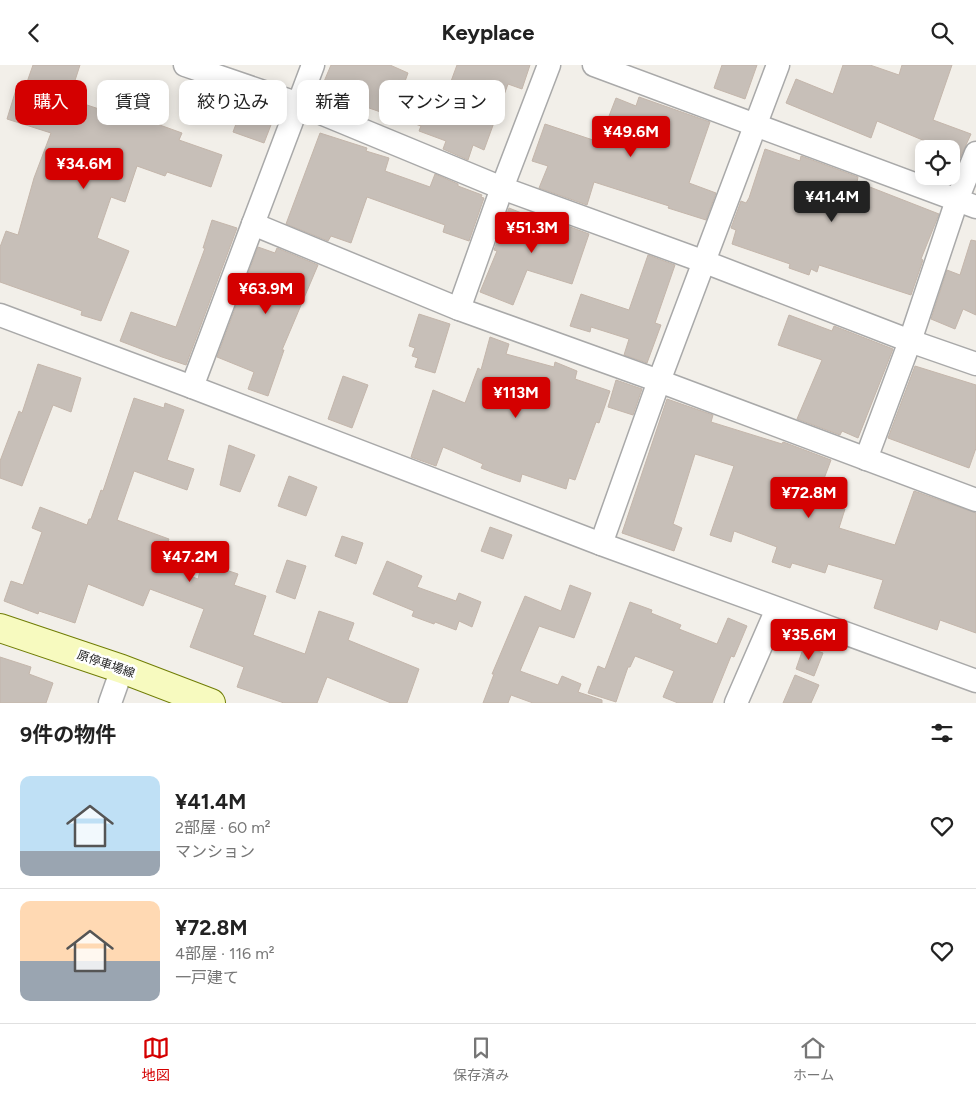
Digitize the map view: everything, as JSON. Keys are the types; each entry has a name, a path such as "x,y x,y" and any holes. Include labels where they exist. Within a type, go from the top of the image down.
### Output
{"main road":[{"name":"原停車場線","path":"0,628 122,669 212,703"}],"street":[{"path":"185,65 297,103"},
{"path":"308,80 313,65"},
{"path":"459,309 502,188 549,65"},
{"path":"594,65 966,204"},
{"path":"600,545 659,381 778,65"},
{"path":"192,387 297,109"},
{"path":"350,125 502,188 976,364"},
{"path":"866,459 910,341 966,204 976,153"},
{"path":"253,224 459,309 659,381 976,500"},
{"path":"0,315 600,545 976,681"},
{"path":"736,703 777,609"},
{"path":"110,703 122,669"}],"building":[{"path":"33,65 80,65 75,80 28,80"},
{"path":"331,65 390,65 408,73 405,80 379,80 379,111 369,108 369,80 325,80"},
{"path":"457,65 530,65 522,89 508,84 505,92 505,80 451,80"},
{"path":"722,65 757,65 745,99 714,88"},
{"path":"843,65 870,65 899,75 902,65 952,65 933,120 971,134 960,158 960,140 923,140 877,121 871,138 786,103 796,79 833,94"},
{"path":"15,93 15,122 7,119"},
{"path":"639,97 710,122 689,183 716,193 706,220 594,182 587,205 539,188 548,166 532,161 545,124 599,142 616,98 636,106"},
{"path":"87,105 97,108 97,125 160,125 182,133 179,140 222,155 211,187 167,172 165,176 137,166 125,202 111,197 97,238 129,251 101,321 81,315 82,311 0,282 0,247 6,231 18,235 34,178 51,133 26,125 87,125"},
{"path":"236,125 271,125 264,143 233,132"},
{"path":"418,125 493,125 484,150 473,145 468,160 443,149 446,141 419,131 421,126"},
{"path":"320,133 367,148 366,151 389,158 385,171 430,187 435,174 458,184 458,186 482,195 481,197 484,198 469,241 443,232 445,225 367,197 351,243 331,236 328,241 286,224"},
{"path":"765,149 800,161 801,156 858,177 857,182 939,214 921,259 923,260 911,295 819,265 817,272 811,269 809,275 789,268 790,264 732,244 736,230 731,228 741,201 746,203 749,198"},
{"path":"509,208 529,216 530,212 589,234 572,284 527,270 513,305 480,292 497,251 494,250"},
{"path":"212,220 237,228 186,365 120,341 131,312 176,327 205,248 203,248"},
{"path":"971,240 976,241 976,315 963,309 955,329 931,319 947,270 960,275"},
{"path":"258,247 275,253 277,248 318,265 282,350 284,350 268,396 248,389 254,372 217,357"},
{"path":"648,255 675,265 655,323 661,325 647,363 624,355 629,339 591,327 590,332 570,326 581,294 629,310"},
{"path":"419,314 450,324 435,373 415,367 418,358 412,356 415,348 409,346"},
{"path":"789,315 832,331 834,326 893,349 858,438 842,431 840,435 797,419 822,360 778,345"},
{"path":"490,337 509,344 506,354 554,367 555,362 577,371 575,379 610,391 599,423 596,422 575,480 569,478 566,489 522,474 520,482 481,468 483,464 443,447 436,466 411,457 433,390 465,403 478,368 481,370"},
{"path":"38,364 81,378 71,412 53,405 22,486 0,478 0,461 19,411 22,413"},
{"path":"915,366 976,385 976,448 969,468 888,438"},
{"path":"343,376 368,385 352,428 328,419"},
{"path":"616,380 642,389 633,415 608,407"},
{"path":"134,398 164,408 165,403 184,410 167,460 194,469 187,490 134,471 117,520 169,539 159,564 198,579 202,562 238,574 234,585 266,596 253,635 305,654 319,611 354,623 348,640 419,669 407,703 391,703 327,677 317,703 284,703 237,687 244,667 190,647 204,609 150,589 143,606 88,584 75,623 39,611 38,614 4,601 11,581 23,585 42,532 32,528 40,507 87,525 89,519 91,519 101,490 103,491"},
{"path":"667,399 713,415 711,422 782,444 783,442 831,460 816,500 845,509 839,528 895,545 914,491 976,513 976,633 940,620 937,630 874,608 883,580 828,564 825,573 792,563 790,568 772,562 777,547 734,531 731,542 710,535 734,466 695,454 673,524 682,528 674,551 622,533"},
{"path":"229,445 255,455 240,492 220,485"},
{"path":"289,476 317,487 306,516 278,506"},
{"path":"490,527 512,535 503,559 481,551"},
{"path":"342,536 363,543 356,564 335,556"},
{"path":"287,560 306,566 295,599 276,592"},
{"path":"387,561 422,576 417,587 456,601 459,593 481,602 472,627 459,621 456,630 435,622 434,624 412,616 414,611 373,594"},
{"path":"570,585 591,593 574,638 539,626 520,671 558,685 562,676 581,684 578,692 602,700 602,703 533,703 511,695 508,703 483,703 494,674 492,674 525,596 561,611"},
{"path":"630,602 652,610 651,613 681,625 679,629 717,644 728,618 747,626 734,657 731,656 712,703 678,703 663,697 674,671 635,656 630,667 628,667 616,702 588,693 598,666 605,669"},
{"path":"804,646 823,653 814,676 796,669"},
{"path":"0,657 31,667 29,674 53,683 46,703 0,703"},
{"path":"795,675 819,685 811,703 783,703"}]}
